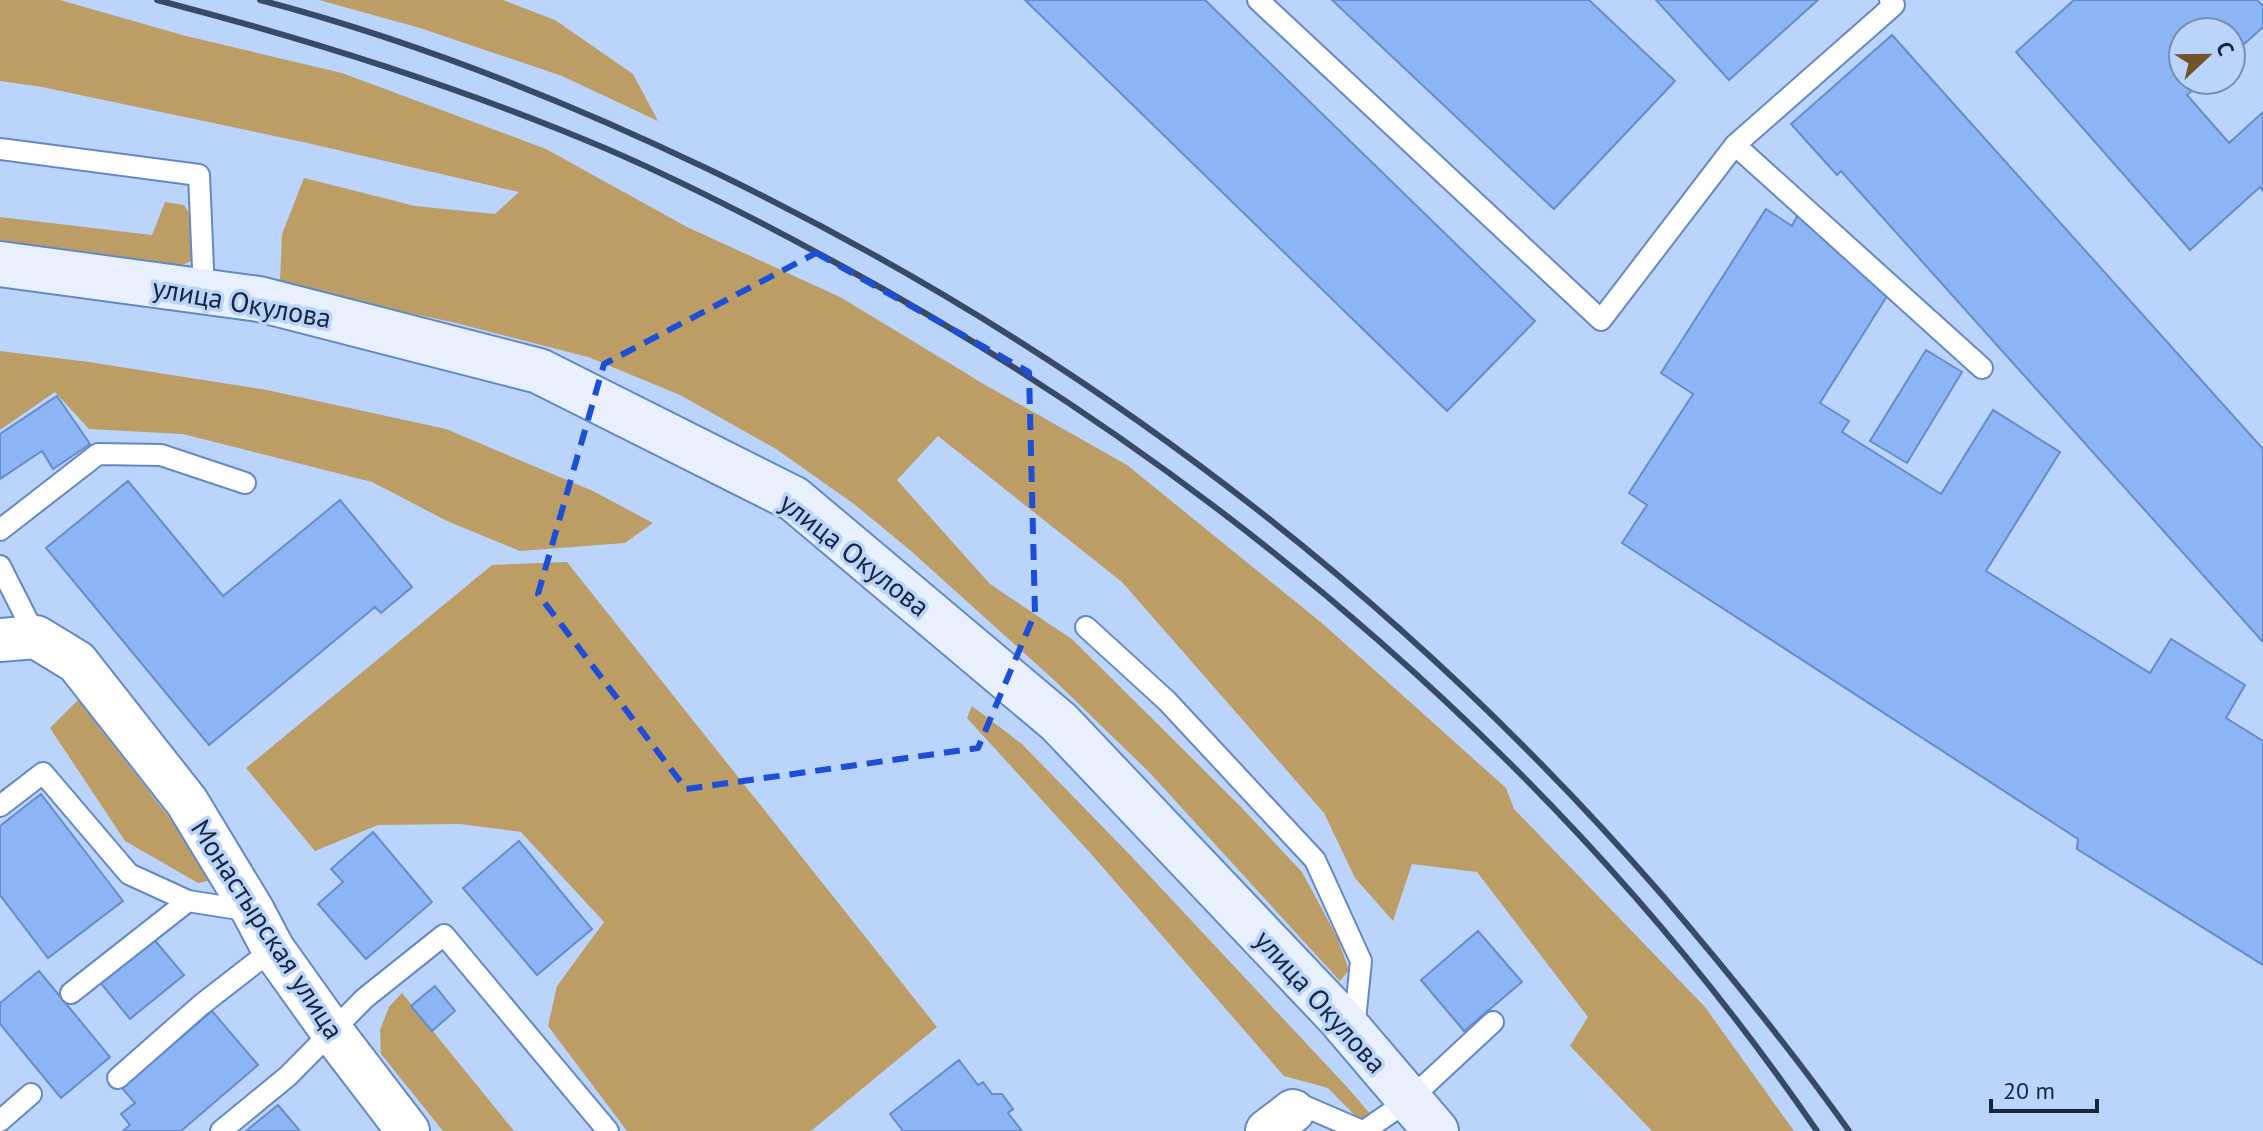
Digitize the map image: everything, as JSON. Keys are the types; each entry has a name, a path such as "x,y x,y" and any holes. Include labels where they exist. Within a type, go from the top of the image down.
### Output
{"main road":[{"name":"улица Окулова","path":"0,264 259,299 539,371 794,499 1059,722 1353,1034 1422,1115"}],"street":[{"name":"Монастырская улица","path":"18,638 77,662 187,802 273,949 408,1131"}],"lane":[{"path":"1258,0 1601,320 1735,145 1894,2"},
{"path":"1735,145 1982,368"},
{"path":"0,149 199,175 204,291"},
{"path":"0,530 98,454 161,455 245,483"},
{"path":"0,566 18,638"},
{"path":"1086,627 1167,701 1315,860 1361,961 1353,1034"},
{"path":"0,806 43,773 129,874 188,901 253,911"},
{"path":"71,993 188,901"},
{"path":"221,1131 288,1076 365,998 444,935 608,1131"},
{"path":"118,1078 201,1005 273,949"},
{"path":"1280,1121 1297,1103 1363,1131 1422,1115 1493,1022"},
{"path":"0,1121 31,1094"}],"highlighted area":[{"path":"816,253 1029,372 1035,613 978,748 686,789 538,594 604,364"}],"shaded area":[{"path":"0,0 60,0 186,36 342,73 546,149 687,227 840,297 987,386 1127,465 1323,624 1506,788 1514,809 1705,1007 1794,1131 1652,1131 1570,1046 1588,1017 1477,872 1412,864 1393,921 1355,878 1324,813 1122,582 938,436 897,480 990,584 1073,640 1302,872 1337,937 1349,970 1340,981 1149,772 1054,680 911,551 854,504 776,449 680,395 588,357 452,322 342,299 280,281 282,234 304,178 415,206 495,214 519,192 303,142 42,87 0,81"},
{"path":"319,0 503,0 555,20 633,74 658,121 562,76 420,28"},
{"path":"165,202 184,205 195,222 191,261 172,270 0,243 0,217 152,235"},
{"path":"0,351 267,390 446,429 593,491 653,523 625,543 520,551 447,521 372,482 183,434 89,429 55,392 0,430"},
{"path":"567,562 937,1027 811,1131 627,1131 548,1026 557,986 604,922 521,832 460,824 378,825 315,851 246,768 492,565"},
{"path":"78,700 217,879 198,883 125,841 50,728"},
{"path":"972,706 1022,744 1131,856 1385,1131 1370,1131 1328,1088 1284,1076 1092,855 967,718"},
{"path":"402,993 514,1131 443,1131 381,1054 380,1030 389,1007"}],"building":[{"path":"1025,0 1205,0 1535,321 1447,411"},
{"path":"1332,0 1589,0 1675,81 1554,209"},
{"path":"1656,0 1818,0 1729,80"},
{"path":"2074,0 2257,0 2263,6 2263,27 2247,42 2247,16 2167,16 2167,96 2188,96 2229,143 2263,112 2263,191 2260,187 2190,250 2016,52"},
{"path":"1892,35 2263,449 2263,642 1841,171 1837,175 1791,124"},
{"path":"1766,209 1792,226 1797,216 1872,264 1892,288 1820,403 1849,421 1842,432 1941,494 1993,410 2060,452 1986,571 2150,673 2171,639 2245,685 2226,718 2263,741 2263,965 2077,849 2078,839 1622,543 1647,505 1629,493 1693,394 1661,373"},
{"path":"1926,350 1962,372 1907,463 1870,441"},
{"path":"57,396 90,444 53,469 42,451 0,479 0,434"},
{"path":"128,481 223,596 340,500 412,587 381,613 375,607 209,745 46,548"},
{"path":"41,794 123,901 48,958 0,895 0,826"},
{"path":"373,832 432,902 366,959 318,904 343,882 331,869"},
{"path":"519,841 592,929 537,975 463,888"},
{"path":"1478,931 1522,982 1464,1031 1421,980"},
{"path":"152,937 184,975 130,1019 99,981"},
{"path":"39,971 110,1057 61,1098 0,1024 0,1003"},
{"path":"435,986 455,1011 432,1031 411,1006"},
{"path":"212,1011 258,1065 181,1131 123,1131 130,1125 121,1114 135,1103 122,1088"},
{"path":"959,1060 978,1085 983,1082 992,1094 1002,1094 1013,1109 1008,1113 1022,1131 903,1131 890,1114"},
{"path":"278,1105 300,1131 246,1131"}],"railway":[{"path":"157,0 329,48 441,85 552,126 637,162 838,264 980,346 1118,437 1251,535 1378,640 1500,753 1614,873 1720,999 1817,1131"},
{"path":"260,0 375,34 488,74 708,169 844,238 975,314 1102,396 1223,483 1340,577 1453,677 1560,784 1663,896 1759,1011 1849,1131"}]}
